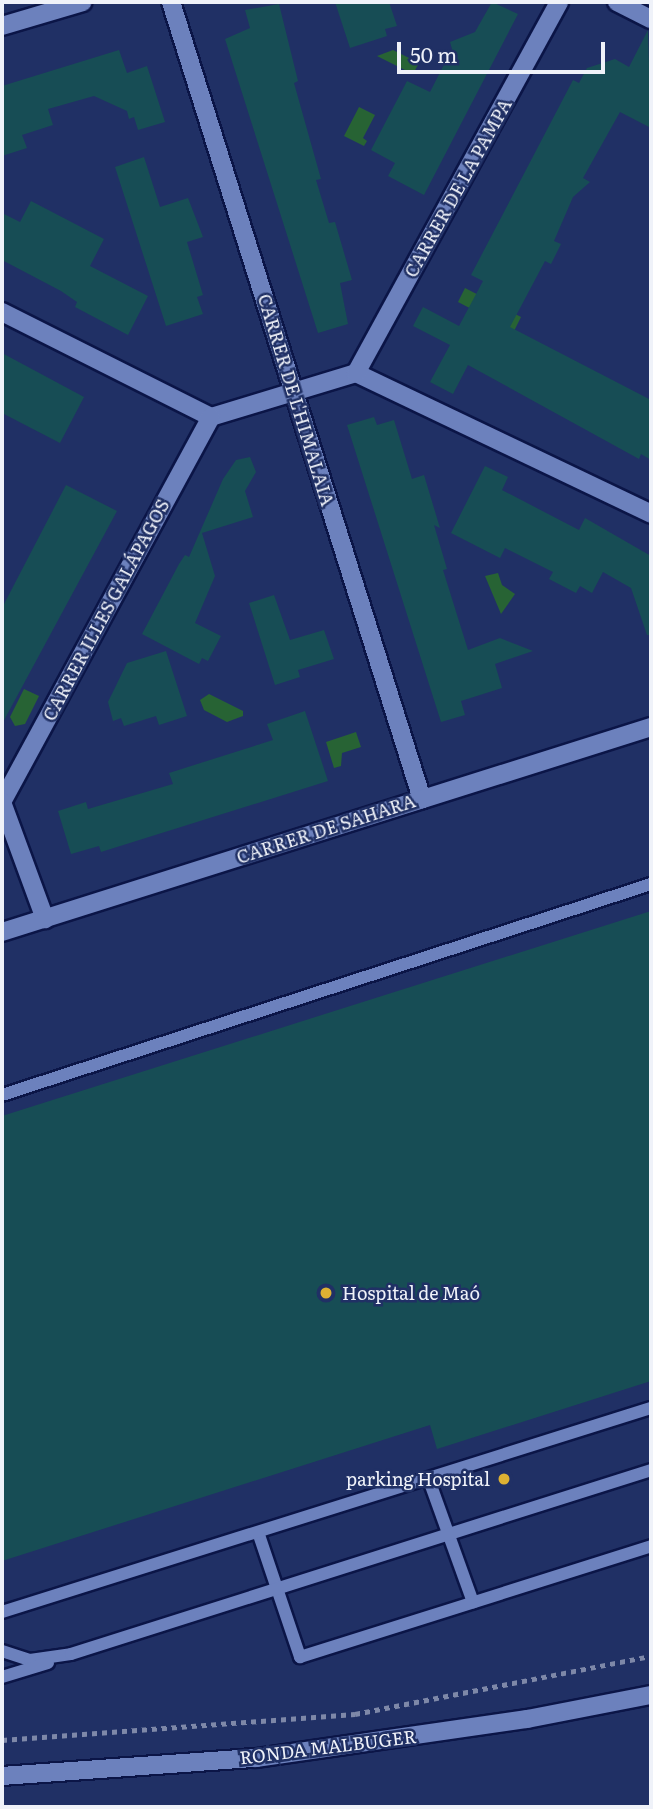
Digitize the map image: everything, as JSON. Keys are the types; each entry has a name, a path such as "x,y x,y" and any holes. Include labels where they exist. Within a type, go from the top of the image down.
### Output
{"street":[{"path":"2,26 83,2"},
{"name":"CARRER DE L'HIMALAIA","path":"171,2 422,799"},
{"name":"CARRER DE LA PAMPA","path":"356,373 559,2"},
{"path":"617,2 651,19"},
{"path":"2,312 211,418 356,373 651,514"},
{"name":"CARRER ILLES GALÁPAGOS","path":"2,802 211,418"},
{"name":"CARRER DE SAHARA","path":"2,932 651,727"},
{"path":"2,802 45,919"},
{"name":"RONDA MALBUGER","path":"2,1776 256,1758 527,1719 651,1695"}],"lane":[{"path":"2,1095 651,884"},
{"path":"2,1611 259,1535 651,1408"},
{"path":"2,1677 651,1470"},
{"path":"429,1480 473,1602"},
{"path":"259,1535 300,1657 651,1546"},
{"path":"2,1651 30,1660 71,1654"}],"path":[{"path":"2,1741 355,1714 651,1656"}],"shaded area":[{"path":"393,50 419,63 413,74 377,56"},
{"path":"359,107 375,115 363,138 367,141 364,146 344,136"},
{"path":"465,288 521,317 514,331 458,302"},
{"path":"498,573 502,585 515,594 501,614 485,576"},
{"path":"24,689 39,696 25,724 15,726 10,717"},
{"path":"209,694 243,711 243,716 227,722 204,710 200,700"},
{"path":"356,732 361,747 342,753 341,766 334,768 326,742"}],"building":[{"path":"335,2 389,2 397,26 385,29 387,36 350,48"},
{"path":"492,2 518,14 424,195 388,176 395,163 371,150 407,81 430,92 452,49 450,42 475,32"},
{"path":"279,4 298,81 294,83 321,179 316,180 329,223 335,222 352,280 340,283 348,324 318,333 225,39 250,28 245,10"},
{"path":"648,30 651,128 620,112 583,178 590,182 573,197 554,241 561,244 551,264 545,261 510,327 651,400 651,460 641,454 639,459 468,365 453,394 430,382 450,345 413,326 423,307 459,326 483,281 471,275 573,80 579,83 587,68 615,59 629,67"},
{"path":"119,50 127,73 147,66 165,122 138,130 134,117 129,119 127,111 94,96 48,109 53,125 22,135 27,148 2,156 2,86"},
{"path":"144,157 160,207 188,198 203,237 187,242 203,295 197,297 203,314 166,326 115,167"},
{"path":"31,201 104,239 90,266 148,296 128,335 75,307 77,302 61,291 2,260 2,213 20,222"},
{"path":"2,353 84,397 60,443 2,413"},
{"path":"374,417 377,425 394,420 412,479 424,475 440,528 434,525 447,569 443,570 468,650 500,638 533,651 495,664 502,688 461,701 465,715 441,722 347,425"},
{"path":"250,457 256,472 245,491 253,517 202,533 215,576 195,623 221,636 208,661 202,658 199,664 142,634 179,564 185,555 189,557 223,479 236,460"},
{"path":"485,466 508,477 502,490 579,530 585,518 651,556 651,635 647,635 631,588 603,572 592,593 580,586 576,593 549,579 553,572 505,548 500,558 451,533"},
{"path":"66,485 117,511 2,724 2,608"},
{"path":"274,595 290,640 324,630 334,659 298,670 300,677 275,685 249,603"},
{"path":"166,651 187,716 159,725 156,716 124,726 121,718 113,721 108,702 127,663"},
{"path":"305,711 328,781 101,852 99,846 71,854 58,811 86,802 88,809 173,784 169,773 273,740 267,724"},
{"name":"Hospital de Maó","path":"651,911 651,1381 437,1449 430,1425 2,1561 2,1116"}],"place":[{"name":"Hospital de Maó","path":"326,1293"},
{"name":"parking Hospital","path":"504,1479"}]}
